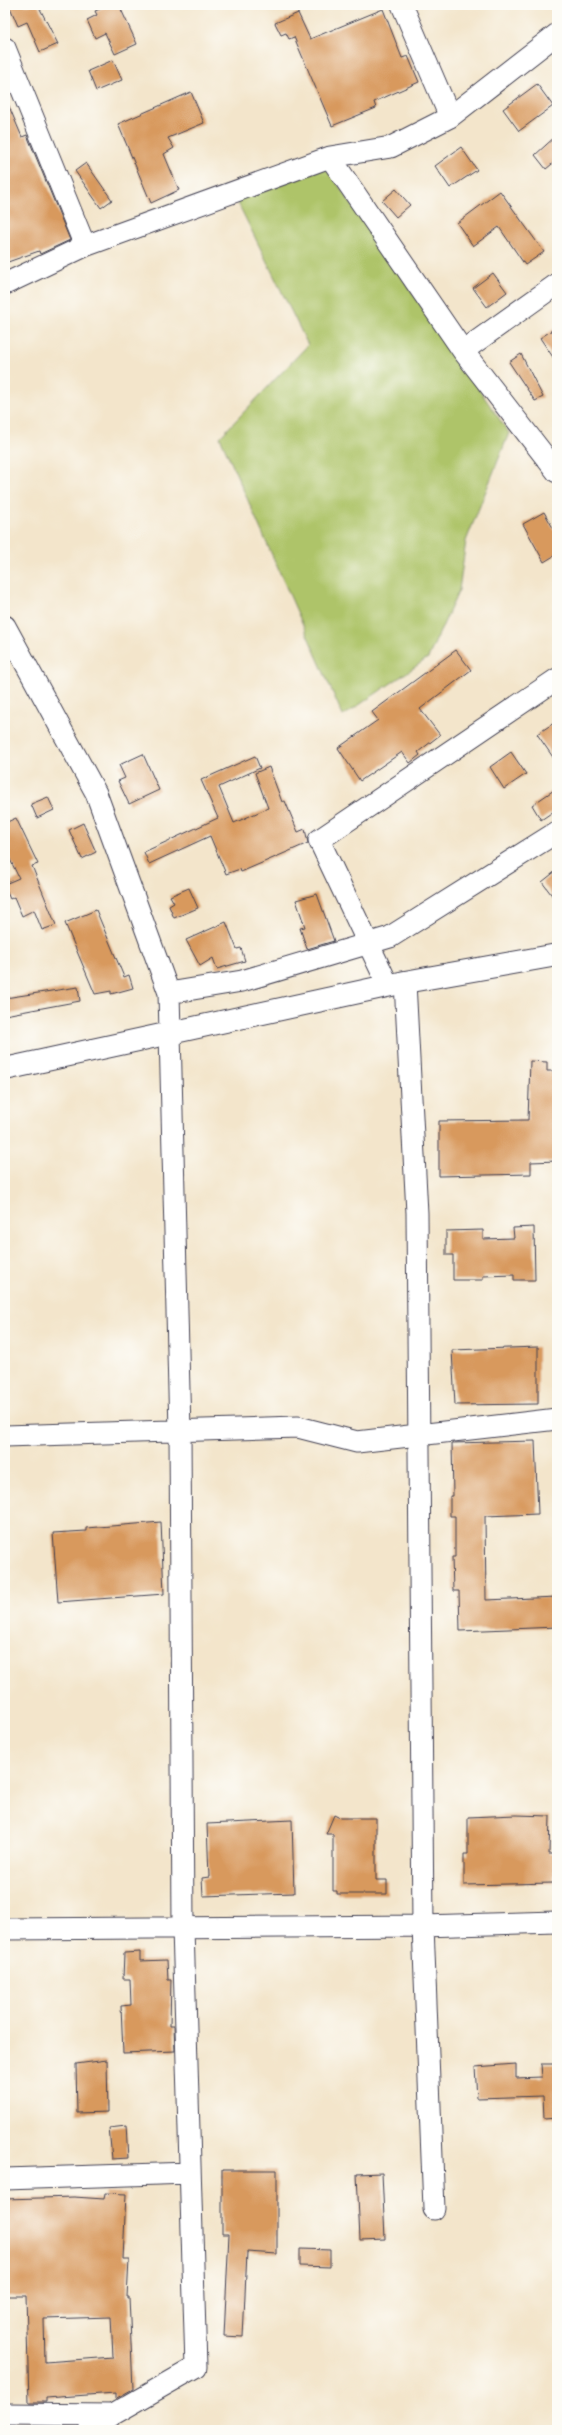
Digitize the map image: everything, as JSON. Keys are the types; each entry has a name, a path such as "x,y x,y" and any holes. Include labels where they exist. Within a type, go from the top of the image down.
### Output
{"main road":[{"path":"5,1069 397,984 557,955"}],"street":[{"path":"402,5 450,117"},
{"path":"5,284 85,246 330,157 391,147 450,117 557,34"},
{"path":"5,48 10,73 85,246"},
{"path":"330,157 463,351 550,445 557,472"},
{"path":"463,351 557,284"},
{"path":"5,626 96,793 169,993 180,1431 183,1928 196,2367 112,2415 90,2430"},
{"path":"434,2209 423,1926 417,1214 397,984 369,943 319,840 557,679"},
{"path":"169,993 242,981 390,937 557,832"},
{"path":"5,1436 298,1427 357,1442 557,1419"},
{"path":"5,1929 423,1926 557,1922"},
{"path":"5,2178 190,2173"},
{"path":"5,2414 112,2415"}],"green space":[{"path":"326,167 509,433 466,541 459,590 428,658 343,716 220,437 308,345 236,199"}],"building":[{"path":"9,5 38,5 58,44 40,52 27,22 18,26"},
{"path":"109,5 119,5 137,44 115,54 105,33 95,38 87,20 97,15 95,11"},
{"path":"383,9 402,58 408,56 419,82 374,102 376,108 332,126 294,37 289,39 286,33 281,35 275,23 298,13 310,39"},
{"path":"113,60 122,80 96,91 88,71"},
{"path":"537,84 553,106 519,131 503,109"},
{"path":"191,92 204,123 168,138 174,148 164,154 179,190 151,203 118,124"},
{"path":"5,97 22,137 27,135 70,240 40,254 39,251 5,263"},
{"path":"557,135 557,160 546,169 535,155"},
{"path":"461,147 477,170 450,188 435,166"},
{"path":"86,163 112,200 101,208 75,171"},
{"path":"396,189 410,205 396,217 382,201"},
{"path":"500,191 544,252 525,265 499,227 473,246 457,223"},
{"path":"493,273 507,292 487,307 473,288"},
{"path":"557,327 557,363 540,338"},
{"path":"521,354 543,397 535,401 509,362"},
{"path":"544,512 557,535 557,554 544,562 523,524"},
{"path":"456,650 471,670 420,709 440,735 418,752 420,755 410,763 402,752 360,781 338,748 378,720 372,712"},
{"path":"557,721 557,763 537,734"},
{"path":"511,752 526,774 504,789 490,767"},
{"path":"143,754 159,790 129,804 118,781 125,778 119,765"},
{"path":"255,756 260,768 219,787 234,823 268,808 255,773 269,767 282,802 285,801 298,832 305,829 308,843 241,872 240,869 226,874 210,836 149,864 144,852 218,818 201,780"},
{"path":"557,788 557,809 541,820 532,805"},
{"path":"48,797 54,810 37,818 31,804"},
{"path":"16,818 38,864 32,866 56,925 42,930 34,910 22,916 14,897 10,899 5,888 5,884 19,878 5,849 5,823"},
{"path":"83,823 96,852 82,859 69,830"},
{"path":"557,870 557,902 542,882"},
{"path":"189,888 198,908 174,918 169,906 174,903 170,896"},
{"path":"317,894 334,941 307,949 300,928 305,927 296,900"},
{"path":"96,910 124,977 129,975 133,988 111,994 111,991 95,994 65,923"},
{"path":"226,922 237,949 241,948 245,961 217,969 213,958 200,966 186,940"},
{"path":"78,987 80,1001 5,1015 5,998"},
{"path":"530,1061 547,1062 547,1071 555,1071 557,1161 531,1162 531,1174 439,1176 439,1121 528,1120"},
{"path":"534,1227 535,1280 514,1280 514,1275 483,1276 483,1280 453,1280 453,1255 446,1255 446,1231 483,1230 483,1239 514,1238 513,1228"},
{"path":"538,1347 538,1404 455,1405 452,1350"},
{"path":"535,1441 538,1514 485,1516 486,1600 557,1597 557,1627 460,1631 459,1591 453,1591 452,1557 455,1557 455,1516 450,1516 450,1496 453,1496 452,1443"},
{"path":"161,1522 164,1594 58,1602 53,1533 86,1531 86,1528"},
{"path":"334,1815 340,1818 376,1818 376,1880 387,1880 387,1894 337,1894 337,1891 333,1891 333,1834 326,1834"},
{"path":"516,1815 550,1816 549,1854 555,1854 554,1883 464,1885 464,1854 468,1854 468,1817"},
{"path":"292,1820 294,1893 203,1896 202,1878 209,1877 207,1824"},
{"path":"140,1952 140,1961 167,1960 168,1980 171,1980 170,2026 174,2026 175,2051 123,2053 121,2006 131,2005 130,1979 123,1979 124,1953"},
{"path":"107,2060 108,2112 77,2113 76,2064"},
{"path":"516,2064 516,2078 542,2077 541,2064 555,2064 557,2117 544,2118 543,2096 477,2098 475,2067"},
{"path":"126,2126 128,2158 112,2159 109,2128"},
{"path":"222,2170 277,2170 277,2254 247,2252 243,2337 224,2336 229,2234 222,2234"},
{"path":"382,2173 385,2239 360,2240 357,2174"},
{"path":"105,2193 126,2194 123,2259 129,2259 127,2297 129,2297 133,2389 115,2399 115,2393 46,2398 46,2402 29,2402 26,2296 5,2296 5,2199 74,2197 104,2199","holes":["111,2317 113,2357 45,2362 44,2319"]},
{"path":"300,2249 330,2250 330,2267 300,2266"}]}
